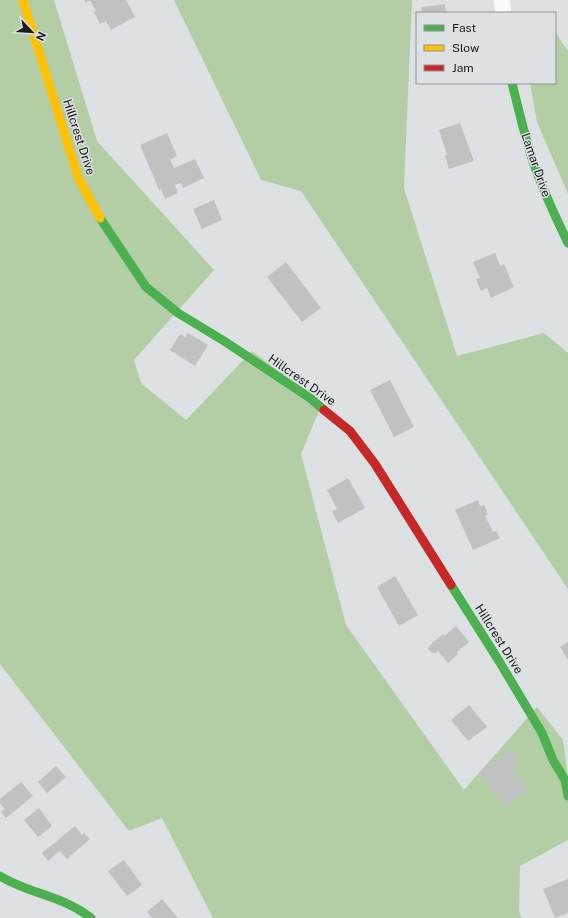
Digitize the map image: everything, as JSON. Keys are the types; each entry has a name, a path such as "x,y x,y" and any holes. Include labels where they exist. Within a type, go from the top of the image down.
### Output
{"street":[{"name":"Hillcrest Drive","path":"23,0 78,177 100,217 146,287 178,313 224,341 310,398 350,431 375,464 507,674 542,733 553,760 565,780 568,796"},
{"path":"502,0 503,12"},
{"name":"Lamar Drive","path":"512,84 519,115 531,156 549,202 568,243"},
{"path":"0,876 24,888 64,902 84,912 91,918"}],"green space":[{"path":"0,0 54,0 97,141 214,270 134,360 141,383 186,420 252,351 322,404 301,454 346,625 464,790 537,707 563,740 568,776 568,840 520,866 519,912 522,918 213,918 162,818 129,831 0,664"},
{"path":"174,0 412,0 404,188 457,356 544,333 568,353 568,589 301,191 261,180"},
{"path":"556,33 568,51 568,194 537,122 530,84 556,84"}],"building":[{"path":"90,0 126,0 135,17 111,30 106,21 100,24 94,12 96,11"},
{"path":"445,4 446,12 422,12 421,7"},
{"path":"460,123 474,161 449,169 445,155 447,155 439,130"},
{"path":"167,133 177,156 170,160 174,168 195,159 204,178 183,188 181,183 175,185 178,193 165,199 161,189 159,190 140,145"},
{"path":"214,200 222,220 202,229 193,209"},
{"path":"495,253 500,266 504,264 514,287 491,298 487,288 481,291 476,279 480,278 473,262"},
{"path":"286,262 321,308 302,322 267,277"},
{"path":"188,333 208,345 195,366 170,350 180,334 185,337"},
{"path":"390,380 414,427 394,437 370,390"},
{"path":"348,478 365,508 338,523 332,511 337,509 327,490"},
{"path":"478,500 480,506 484,505 488,514 485,516 493,532 496,531 500,538 473,550 455,510"},
{"path":"395,576 418,615 399,626 377,587"},
{"path":"456,626 469,642 457,652 458,654 448,663 438,651 436,653 432,653 428,649 430,645 443,634 444,636"},
{"path":"568,642 568,660 560,647"},
{"path":"469,705 487,727 468,741 451,720"},
{"path":"510,749 520,761 511,768 528,789 506,807 479,773"},
{"path":"56,766 66,777 47,793 38,782"},
{"path":"21,782 33,796 6,818 1,812 5,809 0,804 0,799"},
{"path":"39,808 52,826 38,837 24,820"},
{"path":"75,826 82,835 84,833 90,839 67,859 60,851 48,861 42,853"},
{"path":"124,860 142,885 127,896 108,871"},
{"path":"568,879 568,913 555,918 543,889"},
{"path":"162,899 178,918 152,918 147,912"}],"traffic: fast":[{"path":"512,84 525,136 535,167 546,196 568,243"},
{"path":"100,218 146,287 178,313 224,341 310,398 324,410"},
{"path":"451,585 542,733 553,760 565,780 568,796"},
{"path":"0,876 11,882 69,905 91,918"}],"traffic: slow":[{"path":"23,0 78,177 100,218"}],"traffic: jam":[{"path":"324,410 350,431 375,464 451,585"}]}
